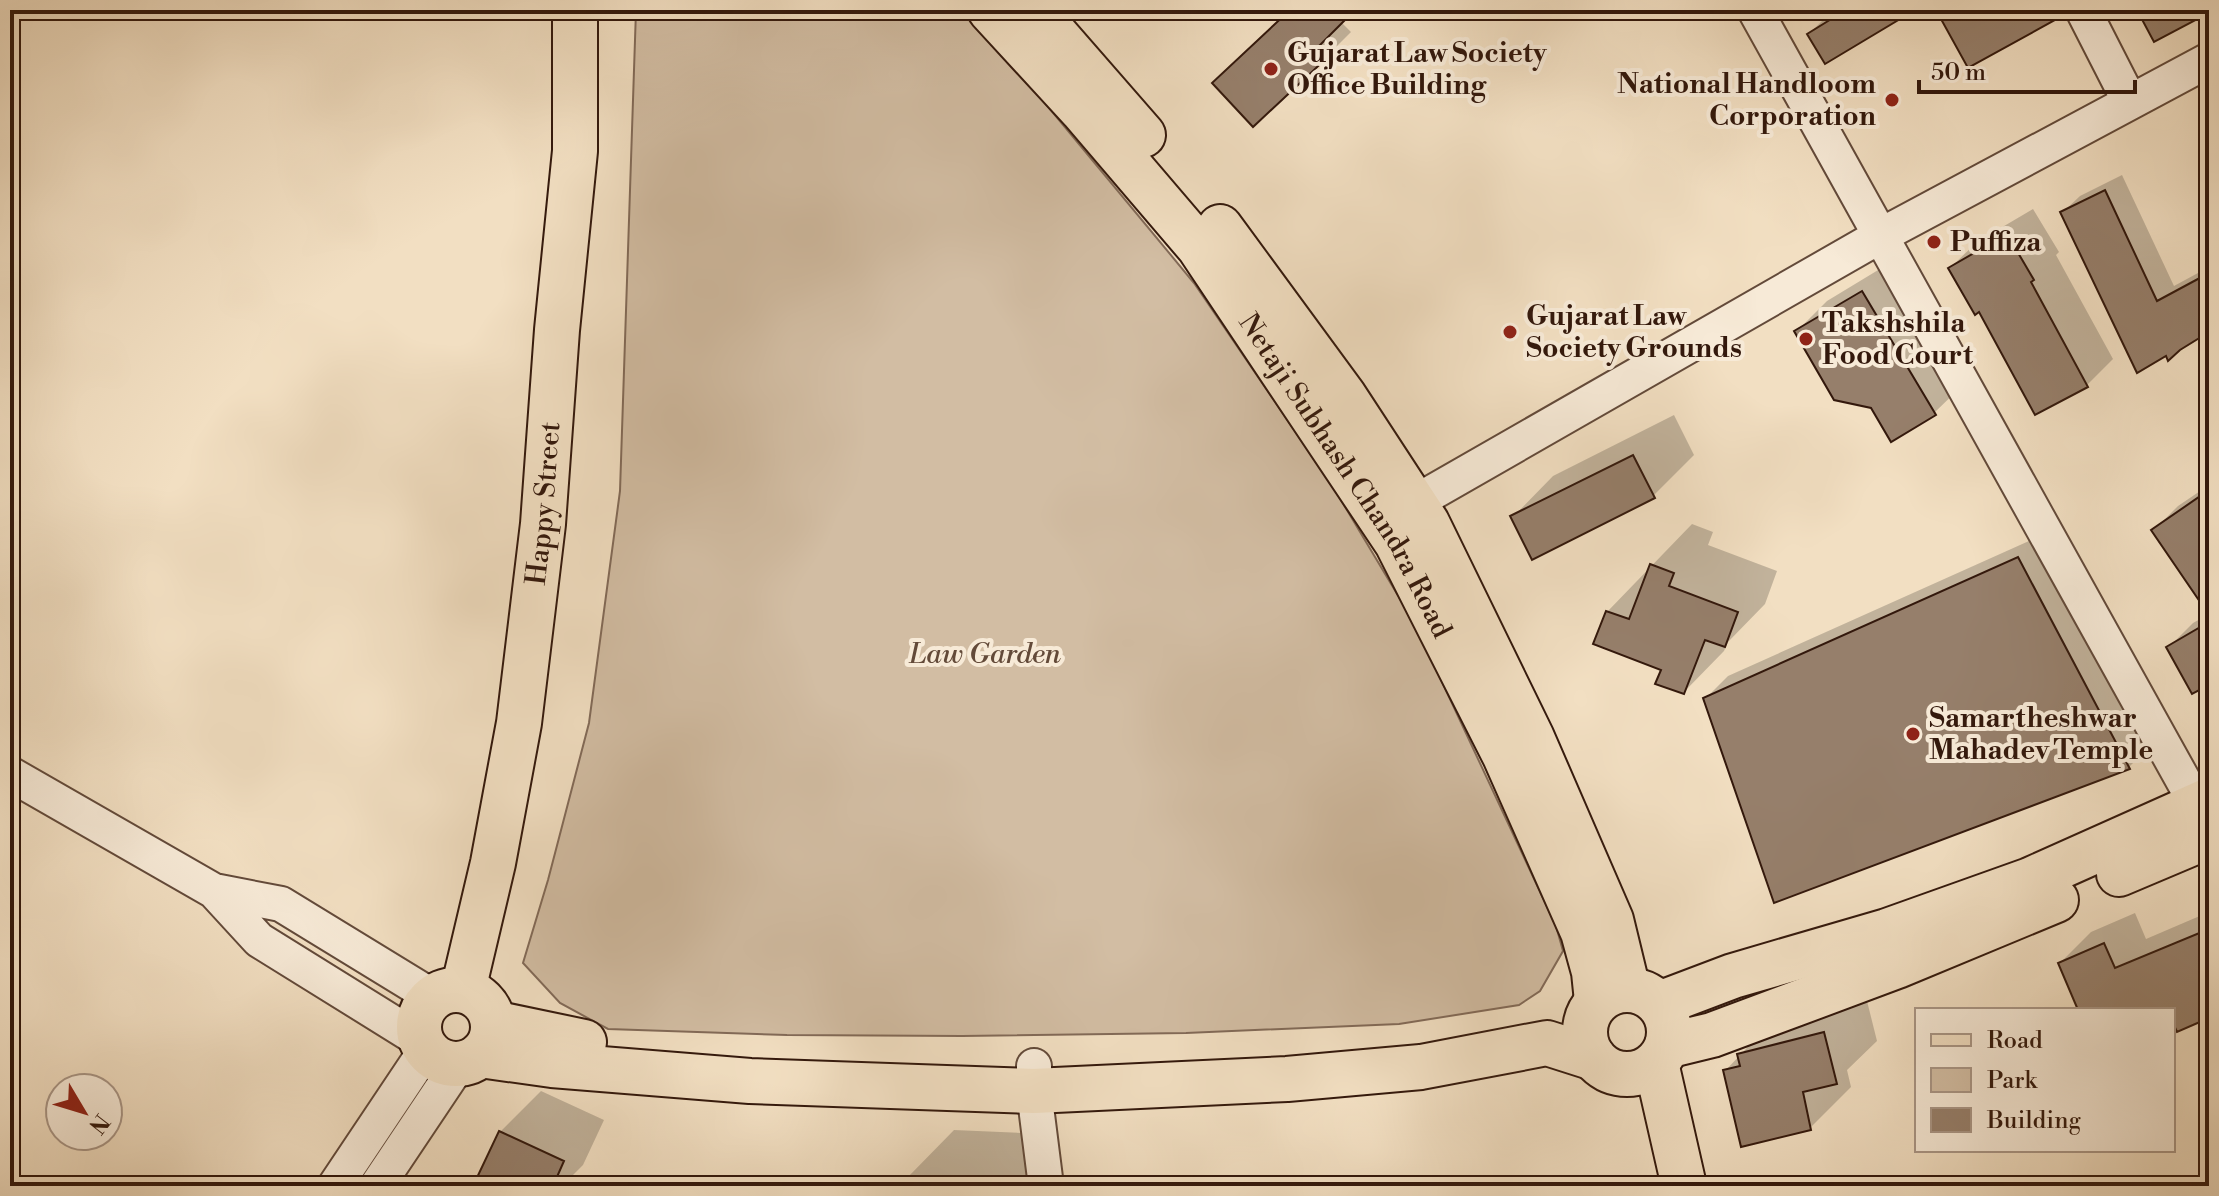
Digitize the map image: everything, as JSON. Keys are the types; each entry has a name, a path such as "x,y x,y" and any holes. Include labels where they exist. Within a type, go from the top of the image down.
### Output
{"main road":[{"name":"Happy Street","path":"455,1047 420,1015 425,1005 448,994 493,863 519,723 543,524 557,330 575,151 575,10"},
{"name":"Netaji Subhash Chandra Road","path":"990,10 1082,110 1199,247 1397,543 1505,756 1583,932 1594,972 1626,1033 1684,1186"},
{"name":"Netaji Subhash Chandra Road","path":"1034,10 1221,228 1344,396 1427,523 1532,738 1611,920 1626,1033 1656,1186"},
{"path":"455,1047 552,1065 750,1081 1034,1078 1257,1080 1406,1068 1547,1043 1626,1033 1733,976 1887,931 2030,880 2207,824"},
{"path":"448,994 474,994 490,1012 455,1047"}],"street":[{"path":"1755,10 2207,824"},
{"path":"2083,10 2130,102"},
{"path":"1414,503 1880,236 2209,60"},
{"path":"10,774 214,891 259,940 455,1047"},
{"path":"214,891 281,904 448,994"},
{"path":"335,1186 455,1047"},
{"path":"377,1186 455,1047"},
{"path":"1034,1078 1046,1186"}],"green space":[{"name":"Law Garden","path":"636,10 960,10 1045,103 1194,283 1335,490 1415,624 1556,926 1563,951 1540,991 1519,1005 1399,1024 1186,1033 787,1035 608,1029 560,1003 523,963 589,723 620,491"}],"building":[{"name":"Gujarat Law Society Office Building","path":"1290,10 1355,10 1320,45 1330,55 1253,127 1212,83"},
{"path":"1846,10 1915,10 1825,64 1807,34"},
{"path":"1936,10 2063,10 2064,15 1968,68"},
{"path":"2137,10 2209,10 2209,13 2154,42"},
{"path":"2105,190 2157,301 2209,273 2209,332 2168,361 2166,356 2137,373 2060,212"},
{"path":"2007,234 2088,387 2035,415 1979,312 1975,315 1948,268"},
{"path":"1862,291 1936,415 1891,442 1871,408 1834,400 1794,331"},
{"path":"1633,455 1655,498 1532,560 1510,516"},
{"path":"2209,490 2209,615 2151,530"},
{"name":"Samartheshwar Mahadev Temple","path":"2018,557 2130,769 1774,903 1703,698"},
{"path":"1650,564 1674,573 1669,586 1738,612 1725,647 1705,640 1684,694 1655,684 1661,670 1593,644 1606,611 1629,619"},
{"path":"2209,622 2209,685 2192,694 2166,647"},
{"path":"2209,929 2209,1018 2177,1032 2175,1008 2077,1008 2058,963 2104,943 2115,968"},
{"path":"1824,1032 1837,1084 1803,1092 1811,1130 1741,1147 1723,1070 1740,1066 1737,1054"},
{"path":"499,1131 564,1161 553,1186 473,1186"}],"place":[{"name":"Gujarat Law Society Office Building","path":"1271,69"},
{"name":"National Handloom Corporation","path":"1892,100"},
{"name":"Puffiza","path":"1934,242"},
{"name":"Gujarat Law Society Grounds","path":"1510,332"},
{"name":"Takshshila Food Court","path":"1806,339"},
{"name":"Samartheshwar Mahadev Temple","path":"1913,734"}]}
